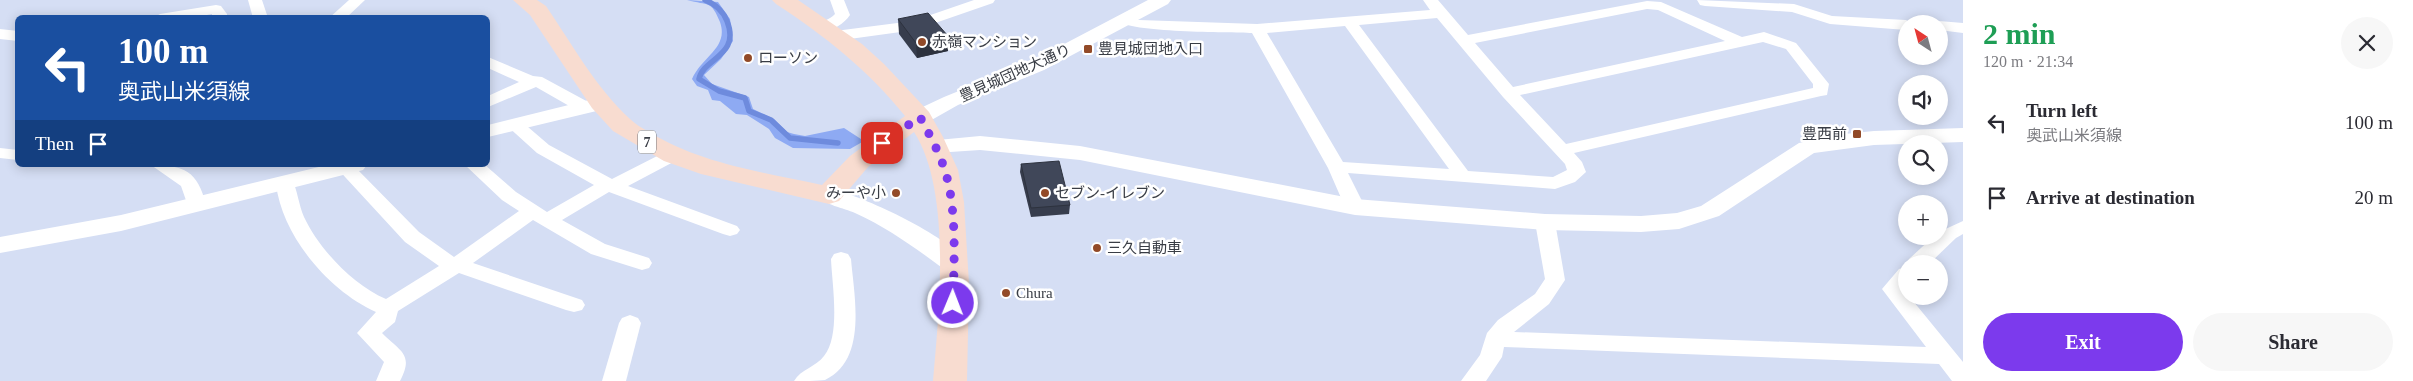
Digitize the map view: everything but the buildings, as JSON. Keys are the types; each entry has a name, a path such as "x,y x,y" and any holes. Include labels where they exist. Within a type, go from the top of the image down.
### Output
{"main road":[{"name":"7","path":"524,0 538,11 592,105 622,126 674,155 710,168 829,195"},
{"path":"783,0 829,32 885,79 920,117 943,163 949,189 954,264 950,381"},
{"path":"829,195 842,176 855,163 920,117"}],"street":[{"path":"164,15 187,0"},
{"path":"256,0 260,15"},
{"path":"340,15 358,0"},
{"path":"829,32 842,15 837,0"},
{"path":"829,32 915,25 988,0"},
{"name":"豊見城団地大通り","path":"920,117 952,101 1037,66 1162,0"},
{"path":"1704,0 1705,2 1794,8 1830,20 1898,24"},
{"path":"1465,40 1647,5 1661,6 1740,42"},
{"path":"1126,20 1138,24 1257,30 1349,21 1435,6 1509,93 1573,162 1577,172 1555,183 1352,167 1337,168"},
{"path":"175,15 216,9 220,15"},
{"path":"1349,21 1463,176"},
{"path":"1948,27 1963,28"},
{"path":"1257,30 1337,168 1355,207"},
{"path":"0,34 15,36"},
{"path":"1509,93 1764,37 1791,46 1821,84 1820,91 1562,150"},
{"path":"490,63 533,82"},
{"path":"490,101 536,80 592,105"},
{"path":"490,131 592,105"},
{"path":"515,125 543,149 610,186 730,230"},
{"path":"935,146 980,143 1080,153 1355,207 1545,222 1641,224 1679,221 1710,211 1807,148 1835,142 1874,138 1963,135"},
{"path":"0,153 15,155"},
{"path":"285,184 284,194 299,224 323,262 373,304 387,308 540,216 610,186 674,155"},
{"path":"164,167 183,177 191,184 196,205"},
{"path":"0,245 120,223 285,184 344,167"},
{"path":"349,167 412,237 442,260 515,283 574,305"},
{"path":"476,167 510,196 540,216 598,249 642,263"},
{"path":"829,195 853,202 891,221 954,264"},
{"path":"1473,381 1491,357 1495,339 1506,326 1542,300 1555,280 1545,222"},
{"path":"1929,255 1958,234"},
{"path":"806,381 832,363 842,346 844,326 841,259"},
{"path":"1898,282 1892,288 1898,296"},
{"path":"1905,305 1963,378"},
{"path":"387,308 388,317 368,333 396,360 395,368 388,381"},
{"path":"614,381 630,324"},
{"path":"1495,339 1945,356"}],"shaded area":[{"path":"687,0 718,2 730,19 733,41 721,59 704,75 712,84 749,97 753,109 774,119 787,132 805,136 844,128 864,141 850,149 793,148 775,138 769,129 747,115 736,114 720,101 712,100 708,90 697,86 692,79 721,39 720,22 714,10 708,5"}],"waterway":[{"path":"705,0 721,11 727,21 730,33 729,42 725,49 707,66 699,79 719,91 745,98 749,111 771,120 790,138 838,143"}],"place":[{"name":"赤嶺マンション","path":"922,42"},
{"name":"豊見城団地入口","path":"1088,49"},
{"name":"ローソン","path":"748,58"},
{"name":"豊西前","path":"1857,134"},
{"name":"みーや小","path":"896,193"},
{"name":"セブン-イレブン","path":"1045,193"},
{"name":"三久自動車","path":"1097,248"},
{"name":"Chura","path":"1006,293"}],"route":[{"path":"882,143 920,117 943,163 952,215 953,303"}]}
